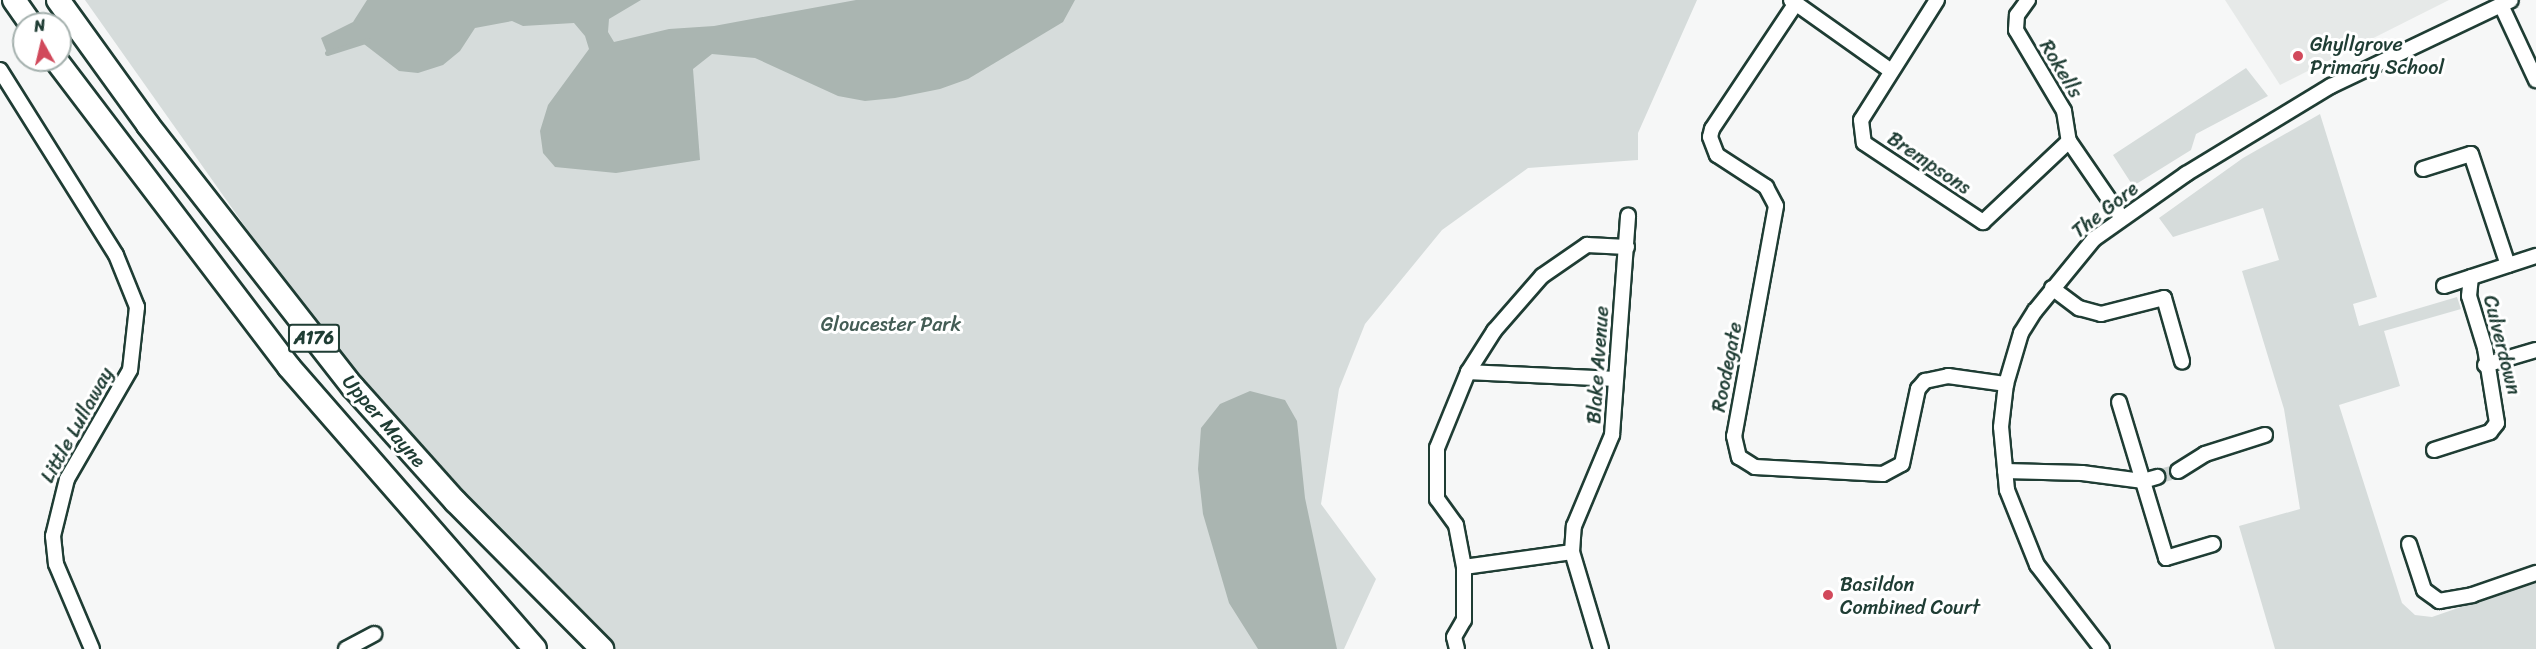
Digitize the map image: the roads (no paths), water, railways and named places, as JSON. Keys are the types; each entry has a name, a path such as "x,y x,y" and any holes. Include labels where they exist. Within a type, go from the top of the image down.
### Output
{"main road":[{"name":"Upper Mayne","path":"58,0 148,125 353,387 480,527 602,649"},
{"name":"Upper Mayne","path":"65,72 289,367 535,649"}],"street":[{"name":"Brempsons","path":"1938,0 1890,70 1861,120 1864,143 1983,222 2069,141"},
{"name":"Rokells","path":"2028,0 2017,15 2016,30 2064,111 2069,141 2122,218"},
{"name":"Roodegate","path":"1890,70 1794,2 1712,129 1710,137 1717,155 1766,187 1776,206 1734,436 1738,457 1755,467 1883,474 1902,464 1918,389 1925,381 1948,376 2006,384"},
{"name":"The Gore","path":"2102,649 2037,565 2013,508 2005,471 2001,427 2006,384 2021,333 2052,288 2094,239 2122,218 2261,125 2370,66 2506,2"},
{"path":"2506,2 2536,80"},
{"name":"Little Lullaway","path":"0,70 116,255 137,306 130,370 67,479 53,536 56,564 92,649"},
{"path":"2423,169 2471,154 2508,265"},
{"name":"Blake Avenue","path":"1601,649 1572,552 1574,526 1612,435 1628,216"},
{"path":"1457,649 1454,637 1464,620 1464,567 1456,525 1437,499 1437,448 1468,372 1494,332 1542,276 1587,245 1627,247"},
{"name":"Culverdown","path":"2444,286 2536,256"},
{"name":"Culverdown","path":"2434,450 2494,429 2498,411 2485,365 2485,348 2469,296 2471,277"},
{"path":"2052,288 2079,308 2101,314 2164,298 2182,361"},
{"path":"2485,365 2536,350"},
{"path":"1468,372 1615,379"},
{"path":"2119,402 2150,479 2166,558 2213,544"},
{"path":"2178,471 2205,454 2265,435"},
{"path":"2005,471 2082,473 2150,479"},
{"path":"2409,544 2424,590 2439,601 2472,595 2536,573"},
{"path":"1464,567 1572,552"},
{"path":"346,649 374,634"}],"waterway":[{"path":"327,53 368,40"}],"tunnel":[{"path":"2157,477 2178,471"}],"place":[{"name":"Ghyllgrove Primary School","path":"2298,56"},
{"name":"Basildon Combined Court","path":"1828,595"}],"park label":[{"name":"Gloucester Park","path":"891,324"}]}
